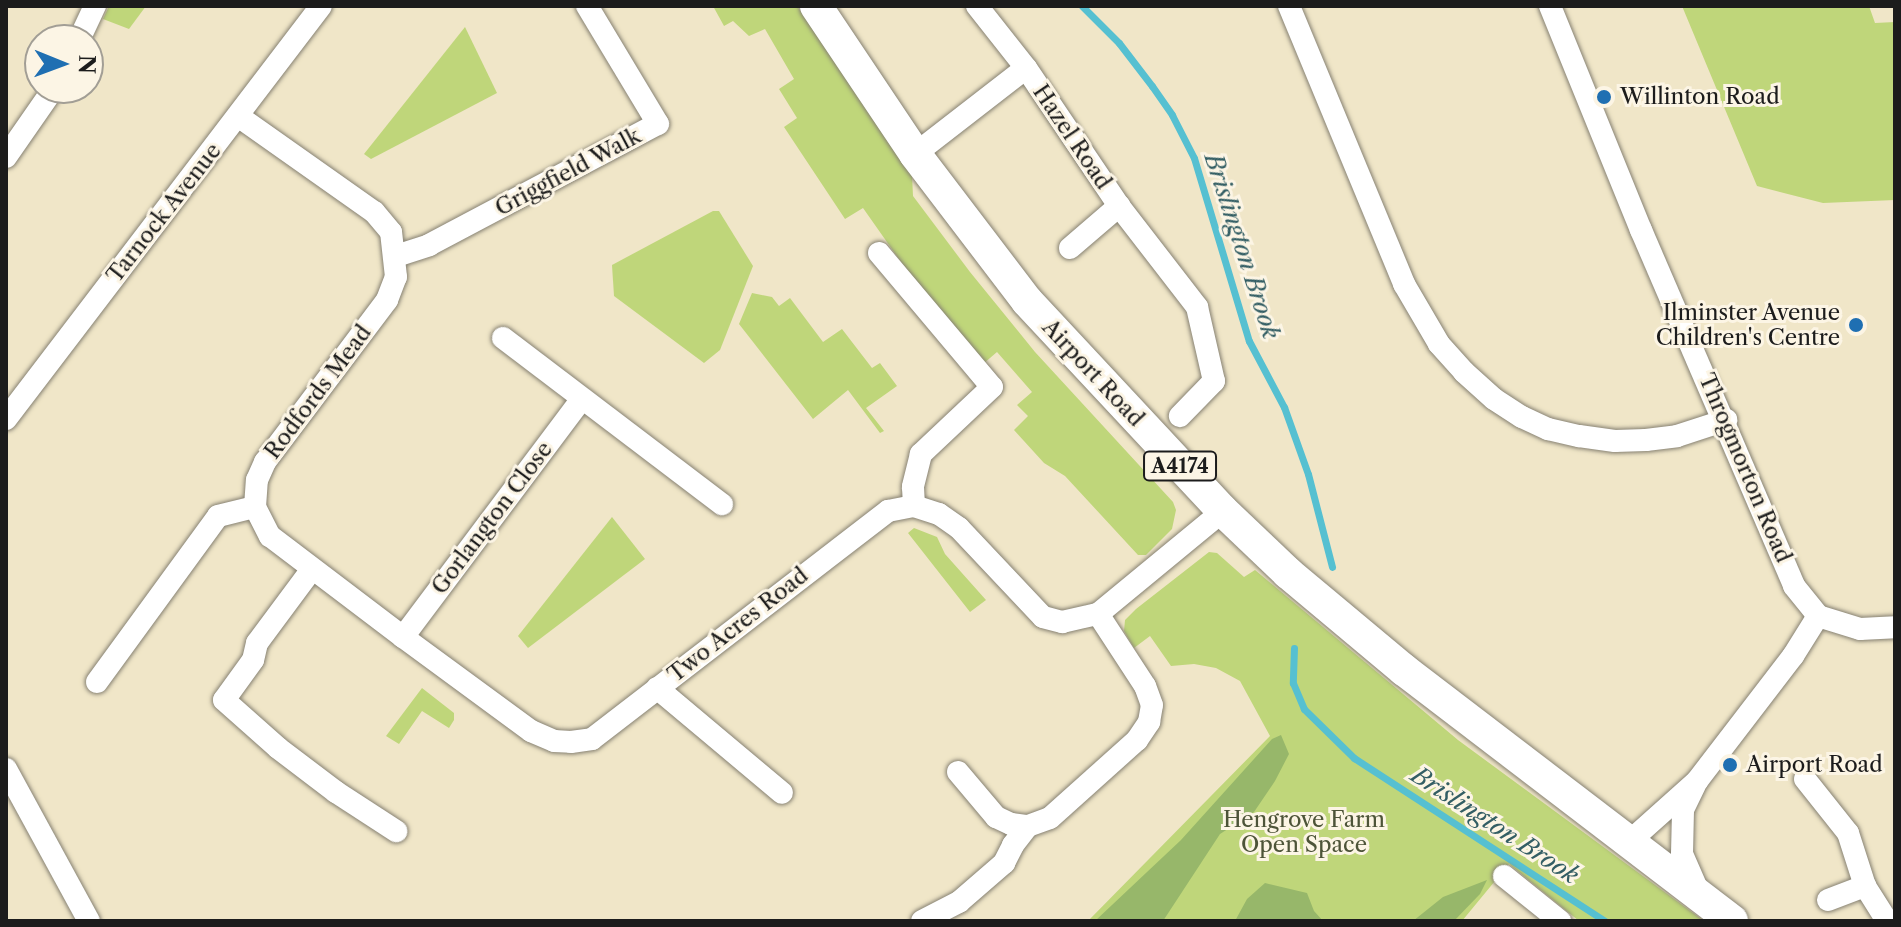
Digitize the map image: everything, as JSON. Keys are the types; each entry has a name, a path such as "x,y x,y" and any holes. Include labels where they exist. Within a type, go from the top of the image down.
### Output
{"highway":[{"name":"Airport Road","path":"816,6 915,154 1027,301 1223,511 1288,573 1404,670 1732,921"}],"street":[{"name":"Tarnock Avenue","path":"6,419 321,6"},
{"name":"Griggfield Walk","path":"396,256 442,238 658,124 587,6"},
{"name":"Hazel Road","path":"977,6 1026,68 1119,206 1197,307 1214,381 1180,416"},
{"path":"1289,6 1404,284 1439,344 1464,372 1494,399 1522,417 1548,429 1579,436 1615,441 1646,440 1677,436 1726,420"},
{"name":"Throgmorton Road","path":"1550,6 1641,230 1726,420 1782,560 1794,586 1818,616"},
{"name":"Hazel Road","path":"915,154 1026,68"},
{"path":"6,157 43,104"},
{"path":"238,116 374,212 391,232 396,256"},
{"name":"Hazel Road","path":"1070,248 1119,206"},
{"path":"879,253 992,387 921,454 913,487 914,506 939,514 959,528 1043,617 1062,622 1098,614 1223,511"},
{"name":"Rodfords Mead","path":"255,507 257,480 265,462 387,300 396,277 396,256"},
{"path":"503,338 722,504"},
{"name":"Gorlangton Close","path":"403,637 581,400"},
{"name":"Two Acres Road","path":"255,507 270,536 312,569 531,731 554,741 592,739 873,520 888,511 914,506"},
{"path":"97,682 218,516 255,507"},
{"path":"312,569 257,643 253,660 224,700 289,757 396,831"},
{"path":"958,772 996,817 1011,824 1028,826 1050,818 1137,740 1149,722 1152,705 1145,686 1098,614"},
{"path":"1630,841 1697,781 1793,656 1818,616 1860,629 1895,627"},
{"path":"657,688 782,793"},
{"path":"6,769 89,921"},
{"path":"1805,779 1848,833 1865,886 1887,921"},
{"path":"1697,781 1683,810 1682,854 1700,895"},
{"path":"922,921 959,902 1004,863 1028,826"},
{"path":"1504,876 1560,921"},
{"path":"1828,900 1865,886"}],"green space":[{"path":"109,6 146,6 129,29 103,19"},
{"path":"713,6 797,6 912,175 913,196 970,272 1035,352 1173,502 1176,510 1172,529 1146,555 1138,555 1065,476 1044,463 1014,430 1028,416 1017,405 1032,392 997,352 983,364 901,262 863,208 845,219 784,127 797,118 779,89 794,79 765,29 749,36 733,21 724,26"},
{"path":"1682,6 1869,6 1875,23 1895,22 1895,200 1823,203 1757,186"},
{"path":"465,27 497,93 371,159 364,154"},
{"path":"713,211 719,211 753,266 720,350 704,363 614,296 612,265"},
{"path":"752,293 772,297 779,306 790,298 823,342 842,329 872,368 880,363 897,386 866,408 884,431 880,433 848,390 813,419 739,324"},
{"path":"612,517 645,559 528,648 518,636"},
{"path":"914,528 937,537 945,554 986,600 970,612 908,533"},
{"name":"Hengrove Farm Open Space","path":"1209,552 1217,553 1244,577 1255,570 1458,740 1704,921 1579,921 1509,864 1462,921 1088,921 1270,736 1240,681 1216,668 1194,664 1171,666 1150,636 1134,648 1124,631 1125,620 1136,609"},
{"path":"422,688 454,713 454,720 449,728 422,711 399,744 386,736"},
{"path":"1281,735 1289,754 1275,781 1254,812 1220,834 1163,921 1095,921 1181,840 1272,739"},
{"path":"1487,880 1480,894 1454,921 1413,921 1443,897"},
{"path":"1265,883 1307,893 1314,911 1323,921 1235,921 1247,899"}],"waterway":[{"name":"Brislington Brook","path":"1082,6 1119,43 1152,86 1172,115 1194,158 1249,341 1284,407 1308,474 1332,567"},
{"name":"Brislington Brook","path":"1294,648 1293,683 1304,709 1354,758 1605,921"}],"place":[{"name":"Willinton Road","path":"1604,97"},
{"name":"Ilminster Avenue Children's Centre","path":"1856,325"},
{"name":"Airport Road","path":"1730,765"}]}
